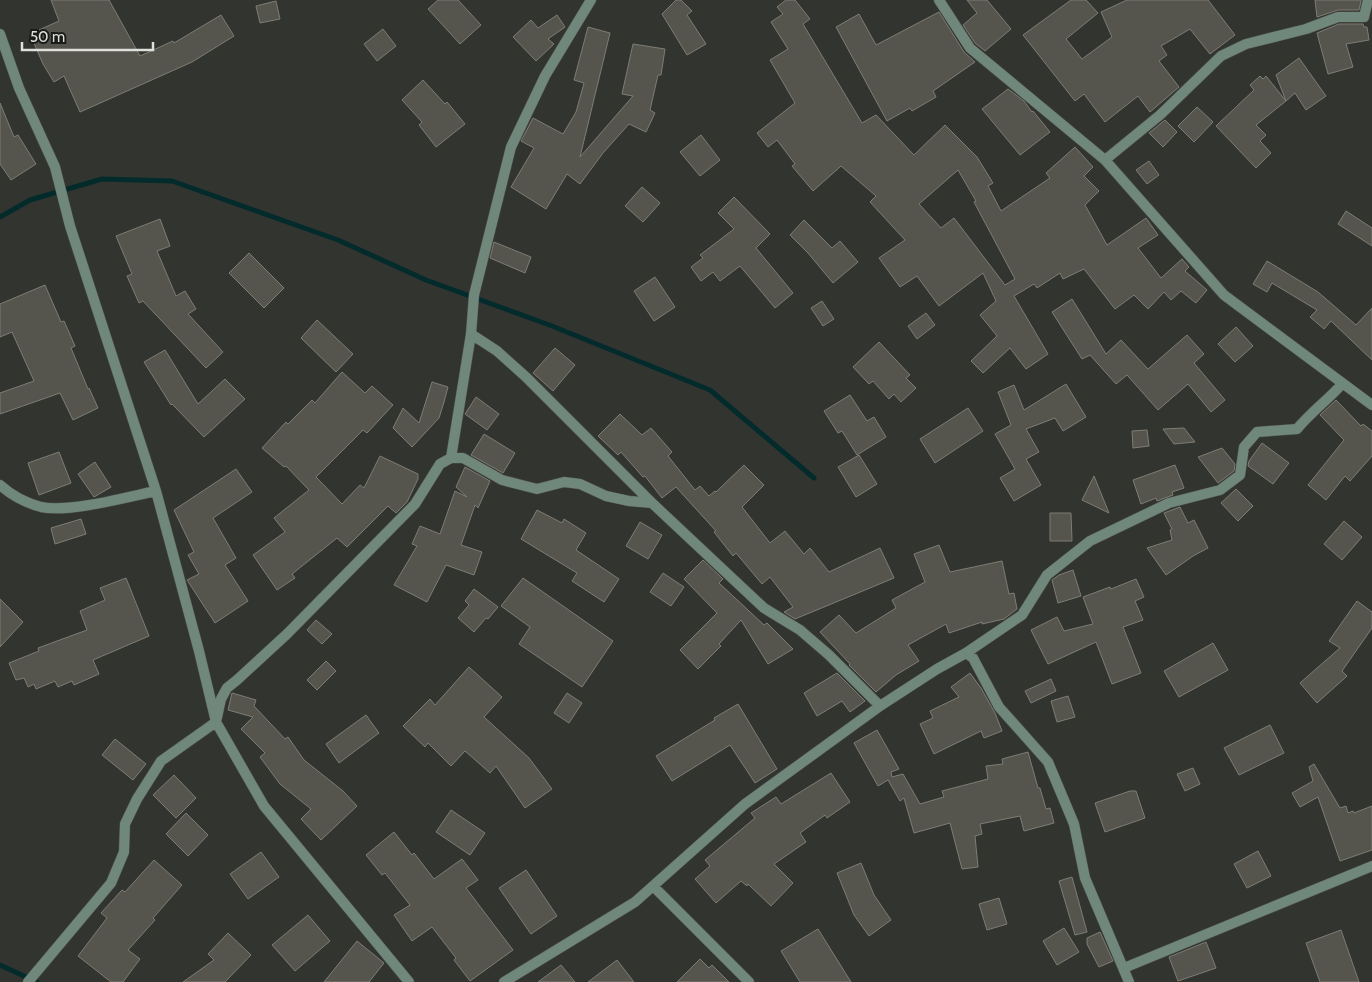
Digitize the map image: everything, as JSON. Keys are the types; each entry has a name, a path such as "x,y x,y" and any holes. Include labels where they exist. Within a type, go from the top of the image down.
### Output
{"street":[{"path":"451,458 471,334 474,295 511,147 545,76 591,0"},
{"path":"939,0 970,48 1105,160 1224,295 1372,405"},
{"path":"1105,160 1160,115 1221,56 1246,44 1306,29 1338,17 1364,17 1368,0"},
{"path":"0,34 19,88 55,167 70,226 156,491 216,722 264,806 410,982"},
{"path":"471,334 497,351 526,377 652,504 764,608 800,630 880,706"},
{"path":"504,982 635,902 745,804 880,706 937,669 966,653 1022,615 1047,575 1090,541 1169,503 1220,490 1240,475 1244,447 1257,432 1297,430 1309,414 1330,398 1342,384"},
{"path":"28,982 111,883 124,852 125,824 161,761 216,722 221,699 227,688 287,634 415,504 440,464 451,458 463,458 502,480 537,489 564,482 580,484 606,496 652,504"},
{"path":"0,485 9,493 25,501 42,507 63,508 156,491"},
{"path":"966,653 973,658 999,707 1048,762 1074,824 1085,878 1130,982"},
{"path":"1124,968 1372,866"},
{"path":"653,886 750,982"}],"building":[{"path":"51,0 109,0 140,56 173,41 174,43 221,15 234,36 192,62 80,112 64,76 54,82 43,64 30,34 59,21"},
{"path":"438,0 458,0 481,25 460,44 428,9"},
{"path":"676,0 681,0 692,11 687,15 706,44 687,55 662,14"},
{"path":"786,0 795,0 810,19 803,24 862,123 876,115 914,155 945,125 977,157 993,183 988,186 1001,211 1050,178 1046,173 1075,147 1093,167 1084,176 1099,191 1085,205 1107,245 1146,218 1158,235 1138,248 1161,278 1182,259 1189,267 1185,271 1207,290 1196,303 1181,291 1171,300 1164,292 1148,309 1134,295 1115,309 1084,269 1063,279 1060,273 1037,288 1034,284 1014,296 1048,354 1026,369 1010,348 983,373 971,361 997,336 980,315 996,301 983,273 939,306 917,276 900,287 879,258 905,240 870,202 876,196 841,166 813,191 792,166 795,164 777,140 768,147 757,133 795,103 770,60 788,49 771,22 783,14 777,7","holes":["958,170 976,201 974,202 1015,279 1005,285 954,218 941,228 919,204"]},
{"path":"967,0 987,0 1011,29 985,51 975,43 963,25 977,13"},
{"path":"1071,0 1086,0 1098,13 1066,39 1082,59 1112,37 1101,12 1127,0 1208,0 1235,35 1210,54 1190,29 1161,46 1167,55 1159,61 1179,87 1150,112 1138,96 1105,122 1084,94 1075,101 1023,35"},
{"path":"1315,0 1361,1 1359,10 1338,10 1317,17"},
{"path":"276,1 280,19 260,23 256,6"},
{"path":"939,12 964,52 975,62 933,91 936,97 912,111 910,108 887,121 836,27 859,14 876,45"},
{"path":"557,15 565,27 548,39 554,44 536,61 513,37 531,20 538,28"},
{"path":"1339,24 1363,24 1364,27 1367,27 1369,40 1346,44 1353,67 1328,74 1317,33"},
{"path":"588,27 610,33 580,157 633,96 622,94 633,44 665,49 661,75 658,75 650,110 655,113 646,132 629,124 603,153 580,184 567,174 546,209 511,187 534,148 521,141 533,118 563,134 576,112 584,83 574,80"},
{"path":"383,29 396,46 377,61 364,44"},
{"path":"1299,58 1326,96 1306,110 1295,93 1286,101 1276,75"},
{"path":"1260,76 1263,79 1266,76 1286,101 1256,125 1266,135 1260,141 1271,153 1256,168 1216,126 1254,90 1250,85"},
{"path":"423,80 445,104 447,102 465,124 436,147 419,125 422,122 402,100"},
{"path":"1008,89 1024,101 1050,132 1020,155 982,109"},
{"path":"0,103 14,137 18,135 36,164 11,180 0,164"},
{"path":"1197,107 1213,122 1194,142 1178,126"},
{"path":"1165,120 1177,132 1163,147 1149,133"},
{"path":"701,135 720,160 700,176 680,152"},
{"path":"1149,161 1159,175 1147,184 1136,170"},
{"path":"642,187 660,203 643,222 625,206"},
{"path":"734,197 770,234 756,248 793,293 775,308 740,266 720,281 713,272 701,281 691,267 703,258 700,255 734,229 718,213"},
{"path":"1346,211 1372,228 1372,246 1338,224"},
{"path":"160,219 170,246 157,251 176,296 185,291 196,309 188,314 223,352 206,368 143,301 139,303 127,276 132,274 116,236"},
{"path":"804,220 832,248 840,241 858,262 833,283 790,235"},
{"path":"494,242 531,257 525,273 490,258"},
{"path":"249,253 284,288 264,308 229,273"},
{"path":"1267,261 1318,292 1356,325 1372,308 1372,360 1331,321 1324,329 1310,317 1317,310 1272,283 1267,292 1253,284"},
{"path":"655,277 675,307 654,321 634,291"},
{"path":"45,285 61,322 64,321 75,346 71,348 98,408 73,420 60,393 0,414 0,393 34,381 12,332 0,337 0,304"},
{"path":"1072,299 1106,354 1121,340 1148,369 1187,335 1204,354 1194,363 1225,400 1211,412 1188,384 1158,410 1127,375 1116,384 1090,355 1082,359 1052,312"},
{"path":"822,301 834,319 823,326 811,308"},
{"path":"926,313 935,325 917,339 908,326"},
{"path":"317,320 353,354 336,372 301,338"},
{"path":"1236,327 1253,346 1235,362 1218,344"},
{"path":"879,342 910,375 906,378 916,388 901,402 894,394 889,399 873,381 869,384 853,367"},
{"path":"555,348 575,365 553,391 533,373"},
{"path":"165,350 198,404 225,379 245,399 204,437 171,405 144,362"},
{"path":"342,372 365,393 372,386 393,405 367,433 363,430 316,477 342,504 360,485 364,488 380,456 418,474 418,479 407,502 396,513 388,506 347,547 337,538 292,574 295,578 277,590 253,555 285,532 274,518 309,490 286,466 284,467 262,448 286,422 288,424 312,400 315,403"},
{"path":"432,382 448,387 444,402 439,418 412,447 393,428 403,408 419,423"},
{"path":"1066,384 1086,417 1063,431 1055,418 1026,429 1039,452 1026,459 1041,485 1014,501 1000,478 1015,469 995,434 1011,425 998,392 1014,385 1024,410"},
{"path":"850,395 867,421 874,417 886,437 857,455 842,431 838,433 824,411"},
{"path":"476,397 499,414 487,430 465,414"},
{"path":"1336,400 1361,426 1363,424 1372,431 1372,456 1350,481 1345,476 1326,500 1308,485 1344,440 1320,415"},
{"path":"968,408 983,431 935,463 920,439"},
{"path":"620,414 642,435 651,428 672,452 668,456 695,490 700,486 709,496 716,492 744,465 764,485 742,507 770,543 785,531 804,554 810,548 829,572 880,548 894,578 795,619 784,612 793,607 770,577 762,584 736,553 733,556 714,532 716,531 676,487 662,498 645,476 643,477 621,452 618,455 598,436"},
{"path":"1184,428 1195,442 1174,444 1163,429"},
{"path":"1147,430 1149,446 1133,448 1132,431"},
{"path":"484,434 515,453 503,473 471,455"},
{"path":"1262,443 1289,463 1273,484 1248,466 1249,461"},
{"path":"1222,448 1235,464 1234,471 1218,483 1198,457"},
{"path":"59,452 71,483 39,495 28,463"},
{"path":"859,455 877,484 856,497 838,467"},
{"path":"95,462 111,487 94,497 78,474"},
{"path":"1175,465 1184,488 1172,492 1173,495 1157,501 1156,498 1141,504 1133,480"},
{"path":"465,467 490,481 478,508 475,505 461,545 482,552 474,575 446,565 427,602 394,585 417,546 412,544 420,526 440,534 455,491 467,497 456,487"},
{"path":"236,469 252,492 213,518 236,558 225,565 248,601 215,623 187,580 199,574 188,555 194,552 174,510"},
{"path":"1094,476 1109,513 1082,500"},
{"path":"1236,489 1253,506 1238,521 1221,503"},
{"path":"1180,507 1188,523 1194,520 1208,548 1166,575 1147,548 1172,540 1170,530 1172,529 1164,513"},
{"path":"537,510 562,523 564,519 586,533 576,550 619,579 604,602 572,581 577,573 521,539"},
{"path":"1050,513 1071,513 1072,541 1050,541"},
{"path":"81,519 86,534 55,544 51,528"},
{"path":"1344,521 1362,537 1342,560 1324,544"},
{"path":"640,522 662,535 648,559 626,546"},
{"path":"939,545 950,572 1002,561 1009,594 1014,593 1017,609 1004,619 982,624 982,622 949,633 946,624 908,645 919,661 896,675 876,692 820,632 839,615 856,633 896,608 892,600 925,582 914,554"},
{"path":"703,560 723,579 719,583 764,625 767,623 793,649 768,664 741,620 719,644 721,646 698,669 680,650 717,613 684,579"},
{"path":"1073,570 1081,596 1058,603 1052,580 1059,575"},
{"path":"663,573 684,587 671,606 650,592"},
{"path":"126,578 149,636 93,660 99,674 74,685 72,681 58,687 55,681 36,689 34,684 28,687 24,678 16,680 9,663 39,651 38,648 87,630 80,611 105,600 100,588"},
{"path":"523,578 613,641 582,687 519,644 530,627 501,606"},
{"path":"1136,579 1144,597 1135,601 1143,620 1123,627 1141,673 1112,684 1096,642 1048,664 1031,630 1057,617 1064,631 1093,624 1083,597"},
{"path":"474,589 498,607 474,632 458,618 469,605 465,601"},
{"path":"0,599 23,622 0,647"},
{"path":"1357,601 1372,612 1372,628 1342,671 1347,676 1317,703 1300,683 1340,648 1329,641"},
{"path":"316,620 332,634 322,644 307,630"},
{"path":"1213,643 1228,670 1179,697 1164,671"},
{"path":"326,661 336,671 317,690 307,680"},
{"path":"469,667 502,697 484,717 529,758 552,789 525,808 496,766 490,773 465,751 451,766 428,743 425,747 403,726 430,699 435,705"},
{"path":"837,673 865,701 850,712 842,701 817,716 804,693"},
{"path":"970,673 995,713 1002,731 984,738 981,731 934,754 920,724 933,718 930,711 959,697 951,687"},
{"path":"1051,679 1056,691 1031,703 1025,691"},
{"path":"232,693 256,700 254,706 285,739 288,737 304,760 343,791 357,806 321,840 301,819 311,809 280,784 260,757 265,753 241,729 253,717 228,710"},
{"path":"567,693 582,703 569,723 554,713"},
{"path":"1068,696 1075,717 1057,722 1051,701"},
{"path":"738,704 777,769 755,783 730,745 672,781 656,756"},
{"path":"366,715 379,733 339,763 326,744"},
{"path":"1270,725 1284,753 1239,775 1224,748"},
{"path":"877,730 899,769 891,772 892,777 903,774 920,804 944,797 942,791 988,779 986,766 1003,764 1002,759 1028,752 1038,788 1040,788 1046,809 1050,808 1054,823 1024,831 1020,816 980,824 982,834 975,836 978,867 962,869 950,823 914,833 904,798 900,801 888,780 878,786 854,743"},
{"path":"115,739 146,764 133,780 102,755"},
{"path":"1314,764 1340,808 1346,806 1348,813 1353,811 1354,813 1372,806 1372,850 1340,861 1318,797 1300,807 1292,793 1313,781 1309,767"},
{"path":"1193,768 1200,784 1185,791 1177,774"},
{"path":"831,773 850,802 827,818 825,815 800,833 806,842 774,864 793,883 771,906 748,884 747,886 741,881 716,903 695,879 710,866 705,860 755,818 751,813 776,797 781,804"},
{"path":"174,775 196,798 176,818 153,795"},
{"path":"1130,791 1136,791 1145,818 1105,832 1095,803"},
{"path":"451,810 485,833 470,855 436,832"},
{"path":"186,813 208,835 188,856 166,834"},
{"path":"394,832 412,855 414,853 434,879 462,859 478,880 466,888 513,950 470,981 454,960 456,958 432,927 412,941 394,915 410,905 385,873 382,875 366,855"},
{"path":"1258,851 1271,876 1247,888 1234,864"},
{"path":"261,852 279,877 248,899 230,874"},
{"path":"154,860 182,885 153,918 155,920 128,950 140,959 123,982 111,982 78,956 107,918 101,913 122,890 125,892"},
{"path":"861,863 874,895 891,920 869,936 854,915 837,873"},
{"path":"526,870 557,916 531,934 499,888"},
{"path":"1072,877 1087,932 1075,935 1059,881"},
{"path":"999,898 1007,924 987,930 979,904"},
{"path":"308,915 330,941 295,971 272,945"},
{"path":"1064,928 1079,952 1057,965 1043,941"},
{"path":"818,929 851,982 800,982 781,951"},
{"path":"1341,930 1359,982 1320,982 1306,943"},
{"path":"1100,932 1113,961 1099,967 1087,944 1087,938"},
{"path":"228,933 251,955 225,982 183,982 214,960 208,954"},
{"path":"357,941 384,963 369,982 324,982"},
{"path":"1206,942 1216,968 1178,981 1169,957"},
{"path":"700,959 709,968 712,965 729,982 677,982"},
{"path":"617,960 634,982 588,982"},
{"path":"561,965 575,982 538,982"}],"waterway":[{"path":"0,217 30,200 102,179 172,181 338,240 426,280 552,326 710,390 814,478"},
{"path":"0,965 37,982"}]}
